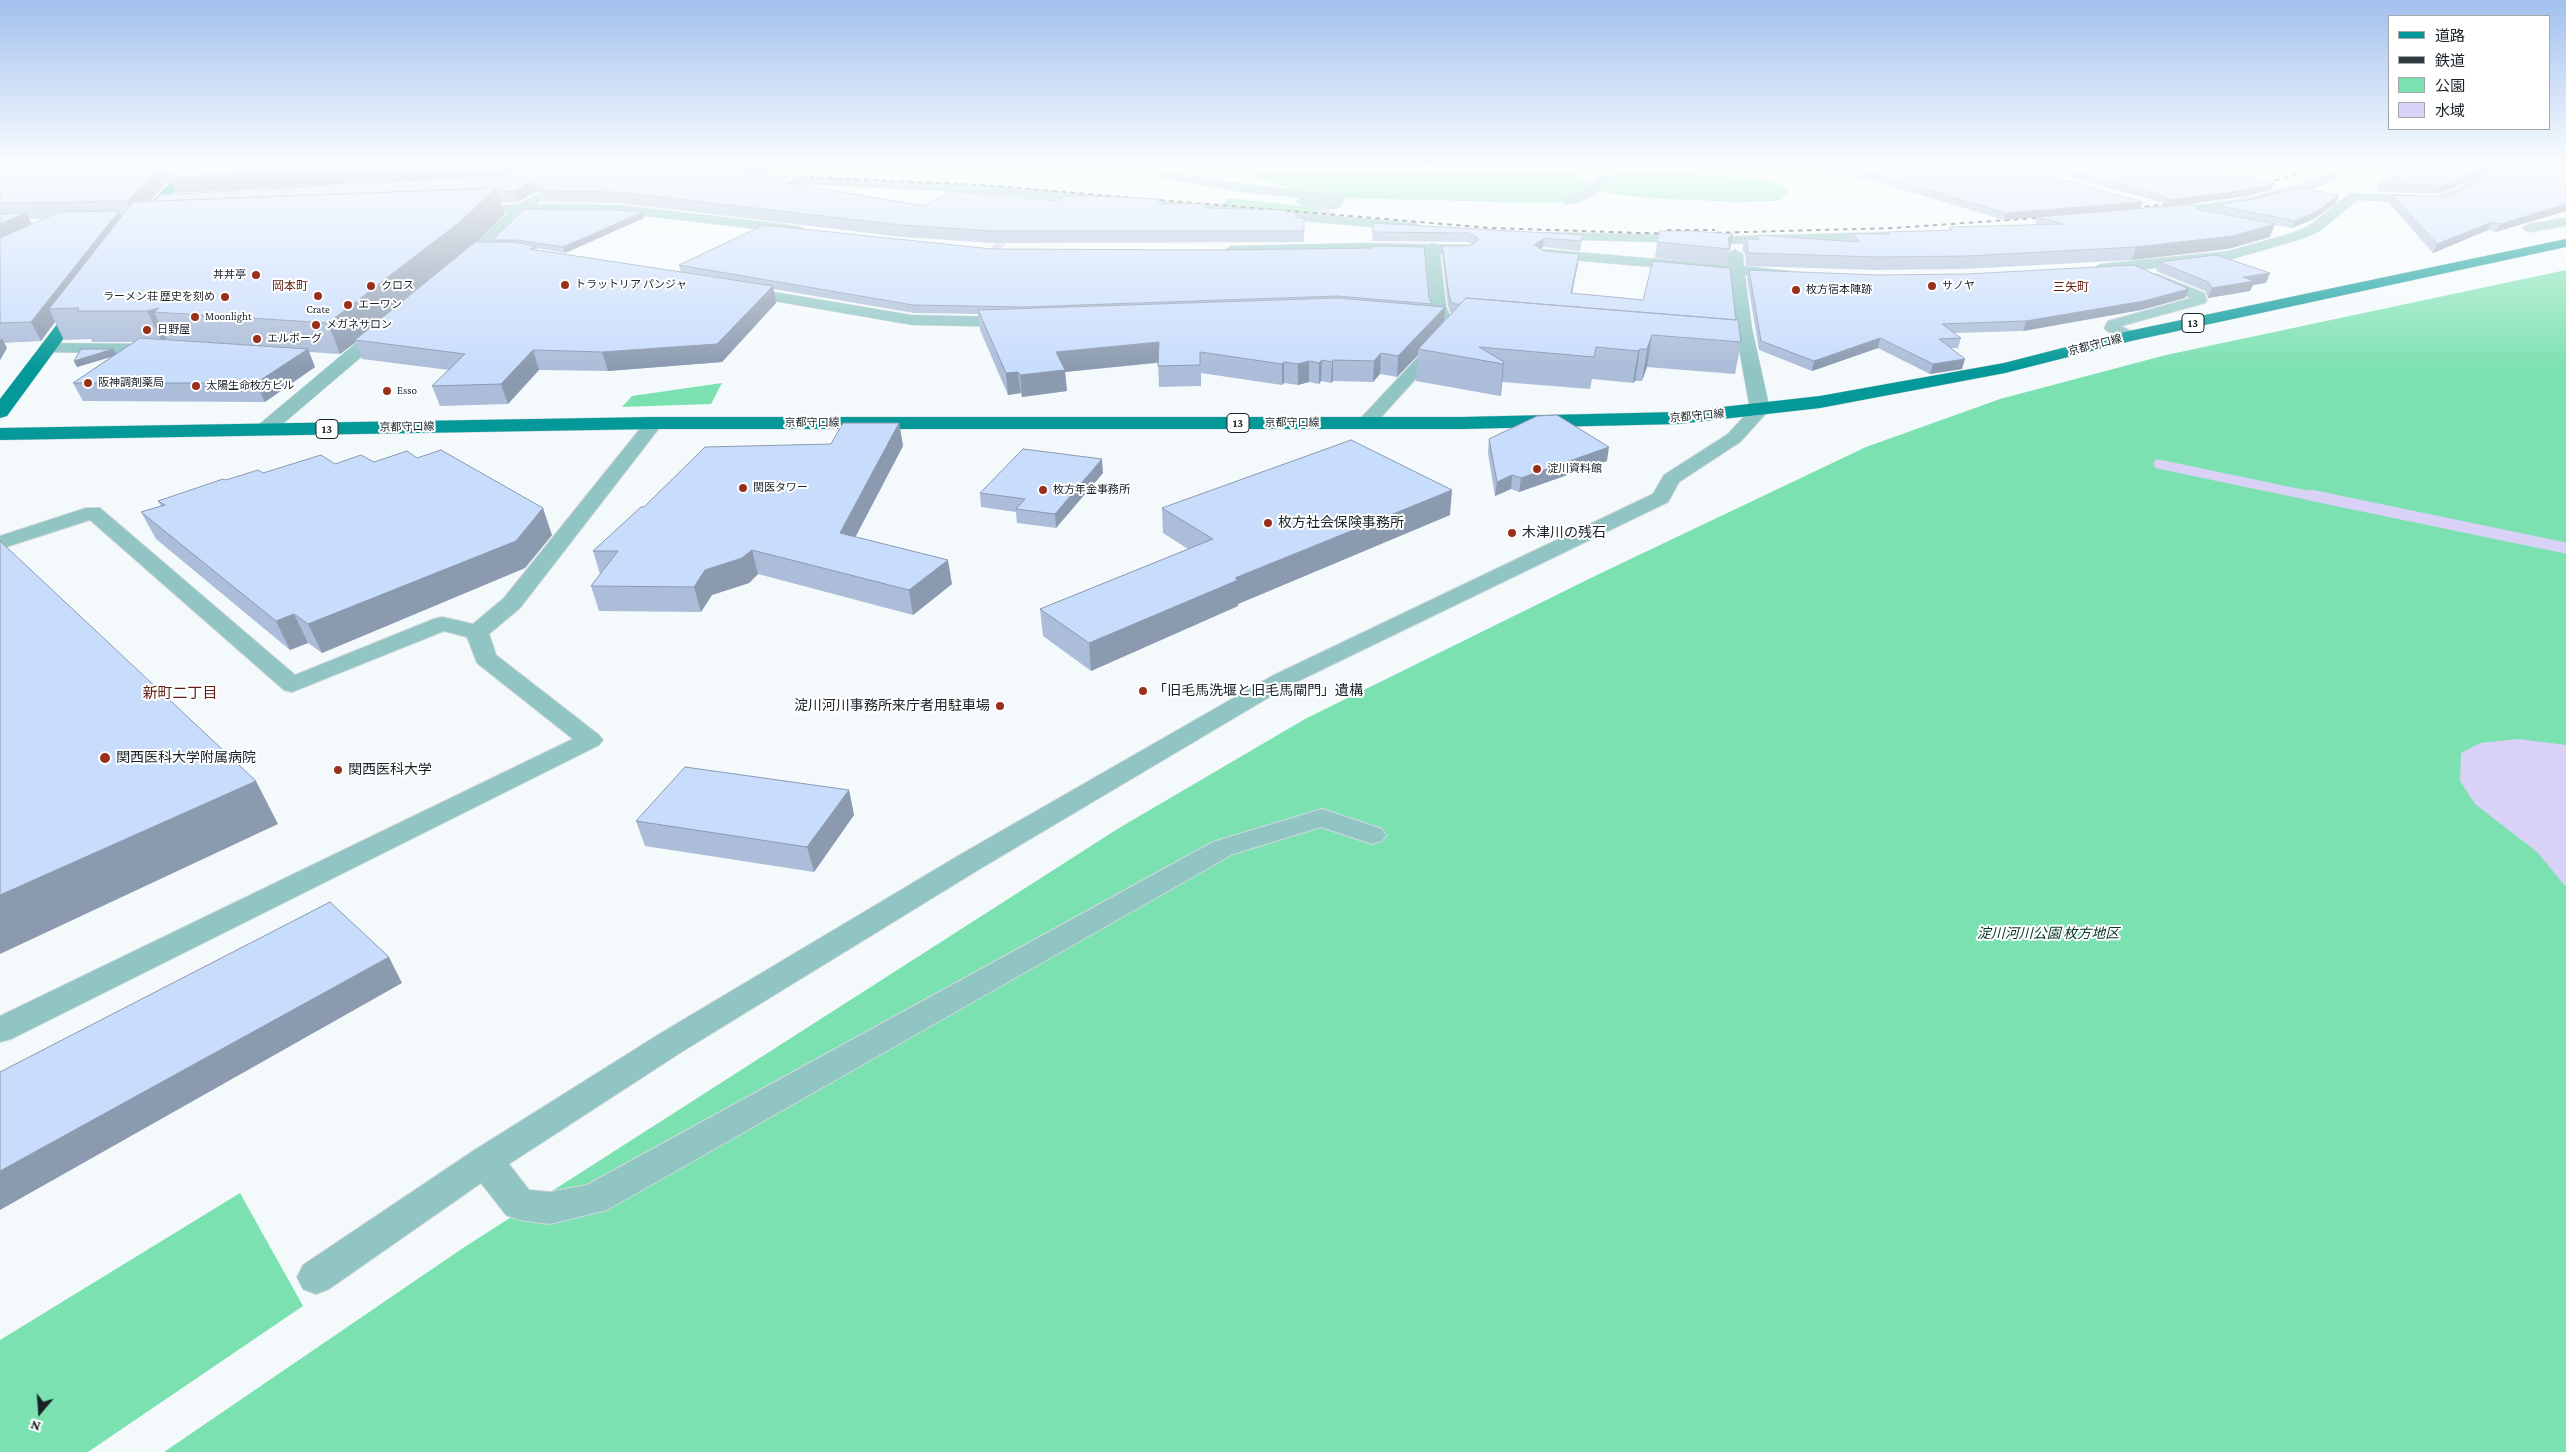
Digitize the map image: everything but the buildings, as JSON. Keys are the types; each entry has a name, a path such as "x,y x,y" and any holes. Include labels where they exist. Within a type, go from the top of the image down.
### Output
{"main road":[{"name":"京都守口線","path":"0,434 654,423 1367,422 1678,418 1820,402 2005,368 2129,336 2566,243"},
{"path":"0,412 94,286"}],"street":[{"path":"446,277 476,253 495,234"},
{"path":"1214,251 1311,234"},
{"path":"1321,234 1432,247 1492,251"},
{"path":"2285,234 2296,236"},
{"path":"2087,269 2132,267 2229,255 2300,234"},
{"path":"1527,235 1734,240 1901,235"},
{"path":"1734,240 1747,345 1760,410"},
{"path":"476,253 501,252"},
{"path":"1530,253 1737,272 1800,275"},
{"path":"721,287 912,320 1034,322"},
{"path":"264,430 402,314"},
{"path":"1424,319 1477,324"},
{"path":"1688,340 1747,345"},
{"path":"48,348 182,350"},
{"path":"324,361 343,362"}],"lane":[{"path":"1367,422 1459,322 1443,317 1438,306 1432,247"},
{"path":"2129,336 2112,328 2113,324 2200,300 2198,296 2132,267"},
{"path":"316,1277 485,1160 672,1042 973,860 1280,681 1662,498 1671,478 1734,438 1760,410"},
{"path":"477,632 512,603 654,423"},
{"path":"0,543 92,512 292,685 442,624 477,632"},
{"path":"0,1030 590,740 485,658 477,632"},
{"path":"485,1160 519,1204 550,1208 594,1199 1223,848 1322,818 1372,835"}],"green space":[{"name":"淀川河川公園 枚方地区","path":"2566,270 2566,1452 164,1452 463,1248 1119,828 1305,719 1599,574 1866,447 2000,399 2166,355"},
{"path":"722,383 711,404 622,407 632,396"},
{"path":"240,1193 303,1306 88,1452 0,1452 0,1340"}],"water":[{"path":"2518,739 2566,745 2566,887 2537,852 2475,804 2460,781 2461,753 2480,743"}],"waterway":[{"path":"983,259 1012,234"},
{"path":"2158,464 2316,497"},
{"path":"2310,495 2566,548"}],"railway":[{"path":"1666,234 1673,234"}],"place":[{"name":"丼丼亭","path":"256,275"},
{"name":"トラットリア パンジャ","path":"565,285"},
{"name":"クロス","path":"371,286"},
{"name":"サノヤ","path":"1932,286"},
{"name":"枚方宿本陣跡","path":"1796,290"},
{"name":"Crate","path":"318,296"},
{"name":"ラーメン荘 歴史を刻め","path":"225,297"},
{"name":"エーワン","path":"348,305"},
{"name":"Moonlight","path":"195,317"},
{"name":"メガネサロン","path":"316,325"},
{"name":"日野屋","path":"147,330"},
{"name":"エルボーグ","path":"257,339"},
{"name":"阪神調剤薬局","path":"88,383"},
{"name":"太陽生命枚方ビル","path":"196,386"},
{"name":"Esso","path":"387,391"},
{"name":"淀川資料館","path":"1537,469"},
{"name":"関医タワー","path":"743,488"},
{"name":"枚方年金事務所","path":"1043,490"},
{"name":"枚方社会保険事務所","path":"1268,523"},
{"name":"木津川の残石","path":"1512,533"},
{"name":"「旧毛馬洗堰と旧毛馬閘門」遺構","path":"1143,691"},
{"name":"淀川河川事務所来庁者用駐車場","path":"1000,706"},
{"name":"関西医科大学附属病院","path":"105,758"},
{"name":"関西医科大学","path":"338,770"}],"district":[{"name":"岡本町","path":"290,286"},
{"name":"三矢町","path":"2071,287"},
{"name":"新町二丁目","path":"180,693"}]}
